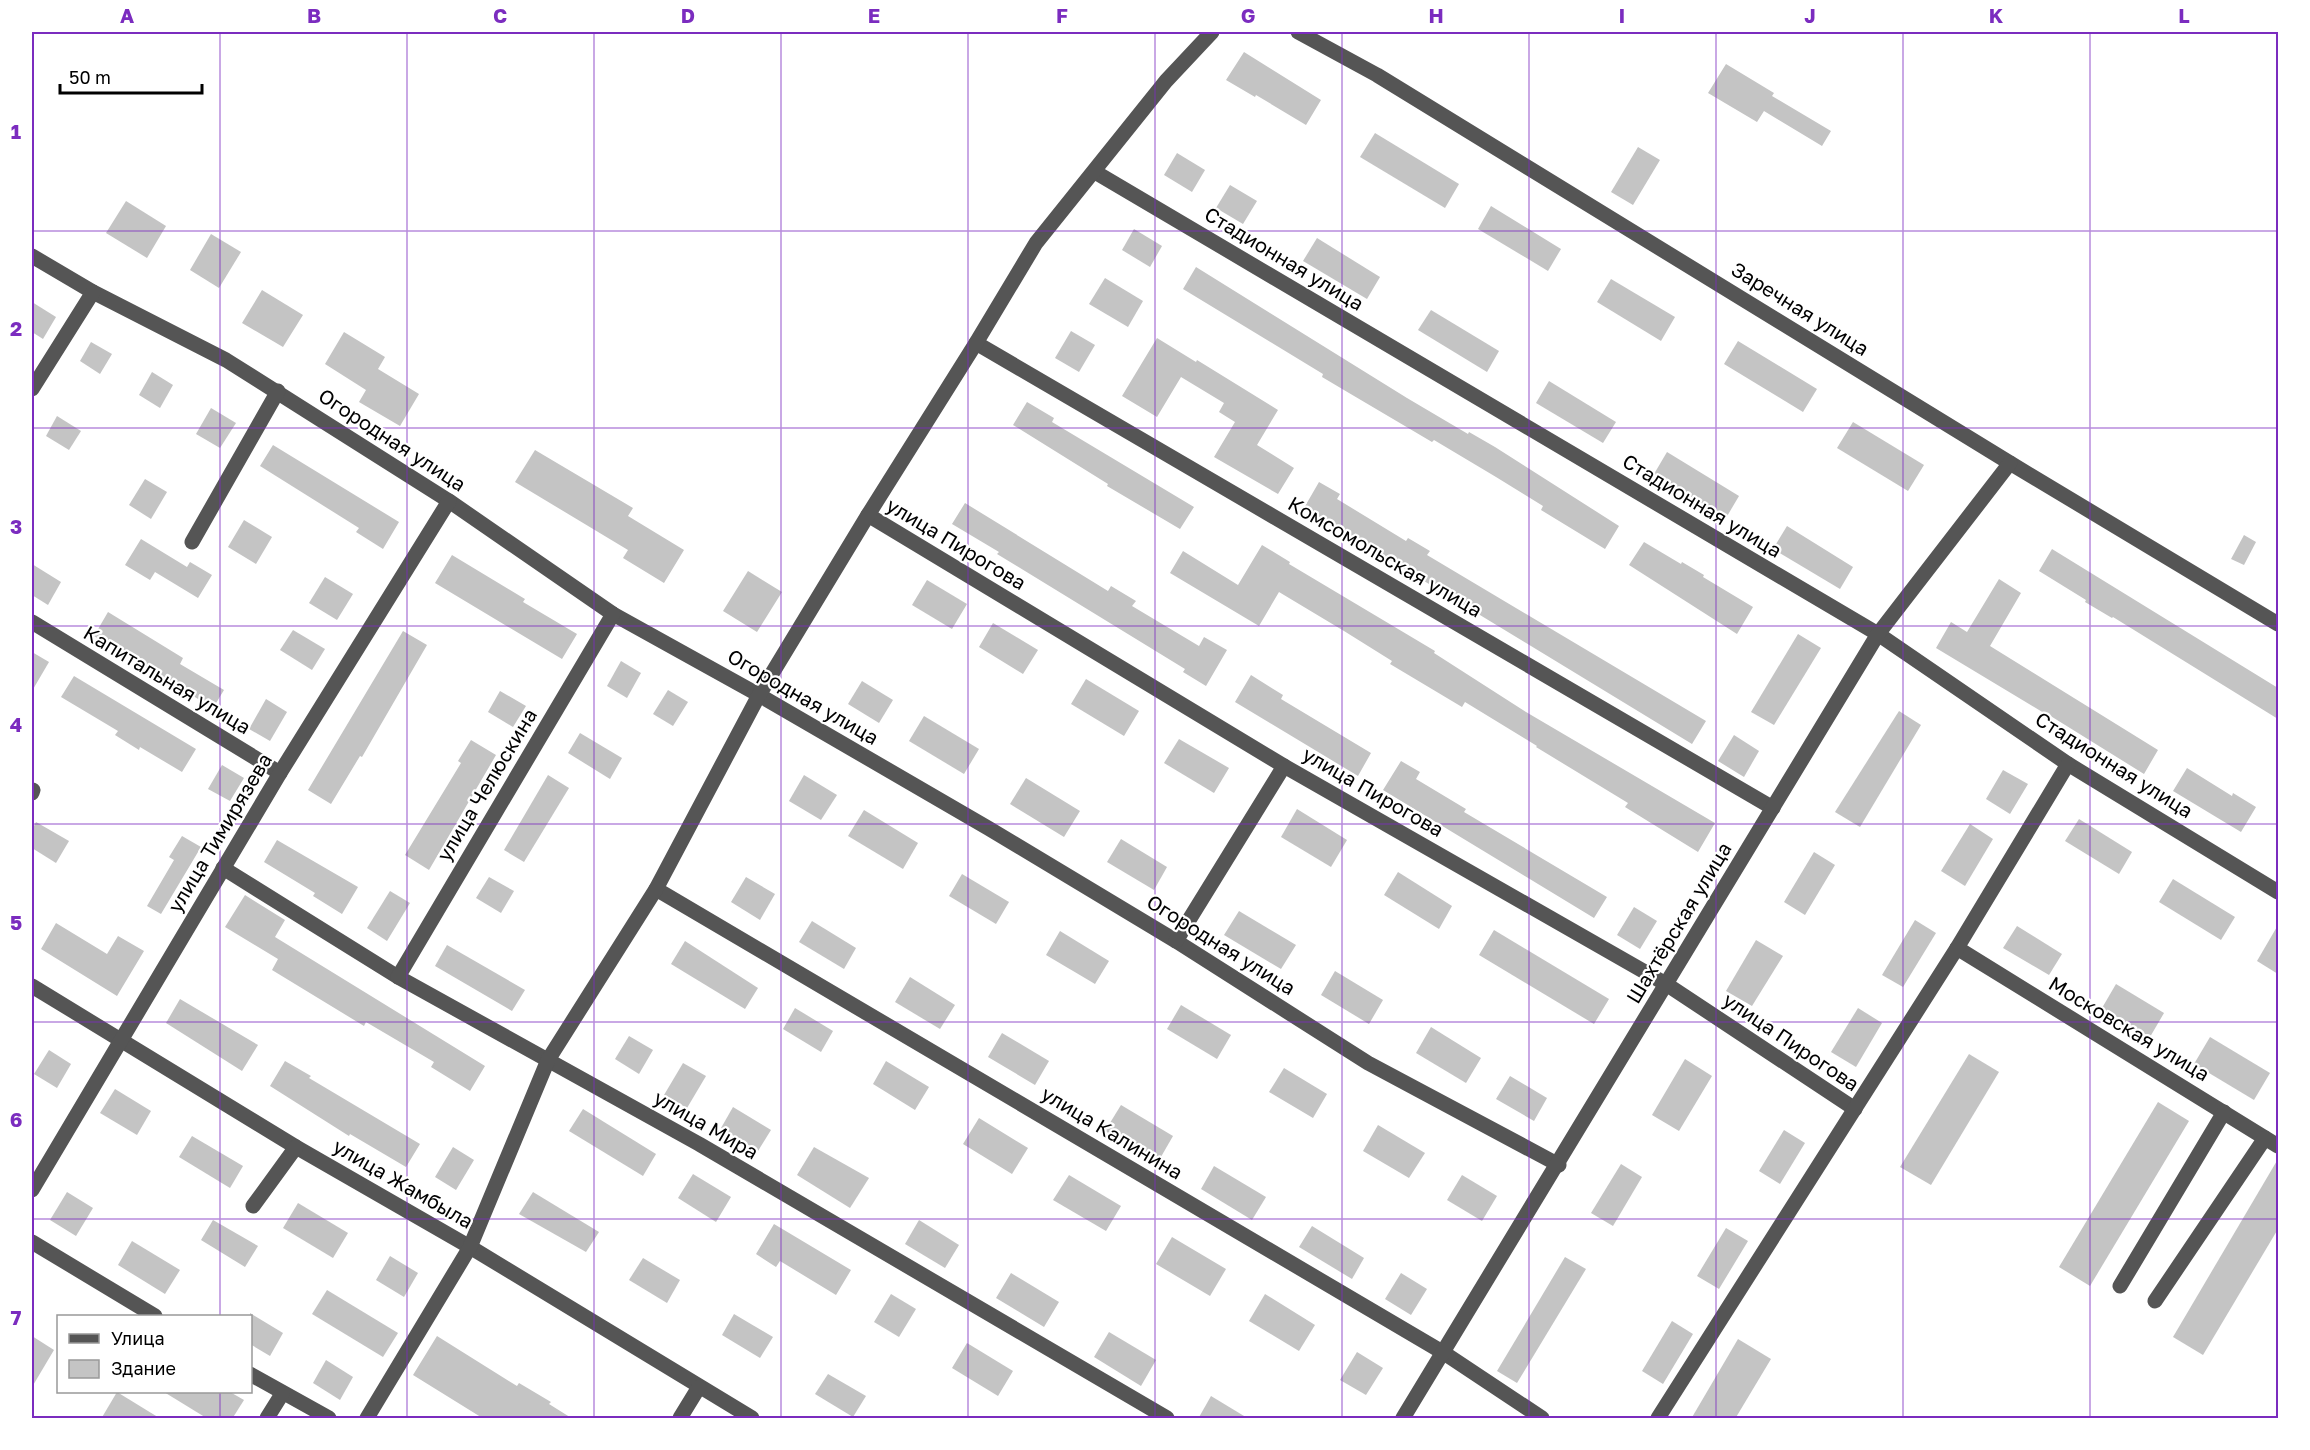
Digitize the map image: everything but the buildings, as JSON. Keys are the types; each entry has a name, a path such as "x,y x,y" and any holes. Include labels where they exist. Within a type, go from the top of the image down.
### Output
{"street":[{"path":"366,1419 470,1247 548,1060 656,889 759,695 868,515 1036,243 1166,81 1212,32"},
{"name":"Заречная улица","path":"1298,32 1377,75 2010,463 2278,624"},
{"name":"Стадионная улица","path":"1095,172 1878,634 2068,764 2278,892"},
{"name":"Огородная улица","path":"32,256 93,292 226,360 278,391 449,501 613,614 759,695 988,828 1176,941 1368,1063 1559,1165"},
{"path":"32,389 93,292"},
{"name":"Комсомольская улица","path":"976,343 1773,808"},
{"path":"192,542 278,391"},
{"name":"Шахтёрская улица","path":"1403,1419 1559,1165 1878,634 2010,463"},
{"name":"улица Тимирязева","path":"32,1190 280,773 449,501"},
{"name":"улица Пирогова","path":"868,515 1284,765 1666,984 1855,1109"},
{"name":"улица Челюскина","path":"398,977 613,614"},
{"name":"Капитальная улица","path":"32,622 280,773"},
{"path":"1658,1419 1957,948 2068,764"},
{"path":"1176,941 1284,765"},
{"name":"улица Мира","path":"223,868 398,977 709,1150 1167,1419"},
{"name":"улица Калинина","path":"656,889 1444,1353 1542,1419"},
{"name":"Московская улица","path":"1957,948 2272,1142"},
{"name":"улица Жамбыла","path":"32,986 296,1147 470,1247 752,1419"},
{"path":"2120,1286 2224,1112"},
{"path":"2155,1301 2272,1142"},
{"path":"253,1206 296,1147"},
{"path":"32,1242 152,1315"},
{"path":"252,1375 329,1419"},
{"path":"680,1419 699,1387"},
{"path":"267,1419 282,1394"}]}
